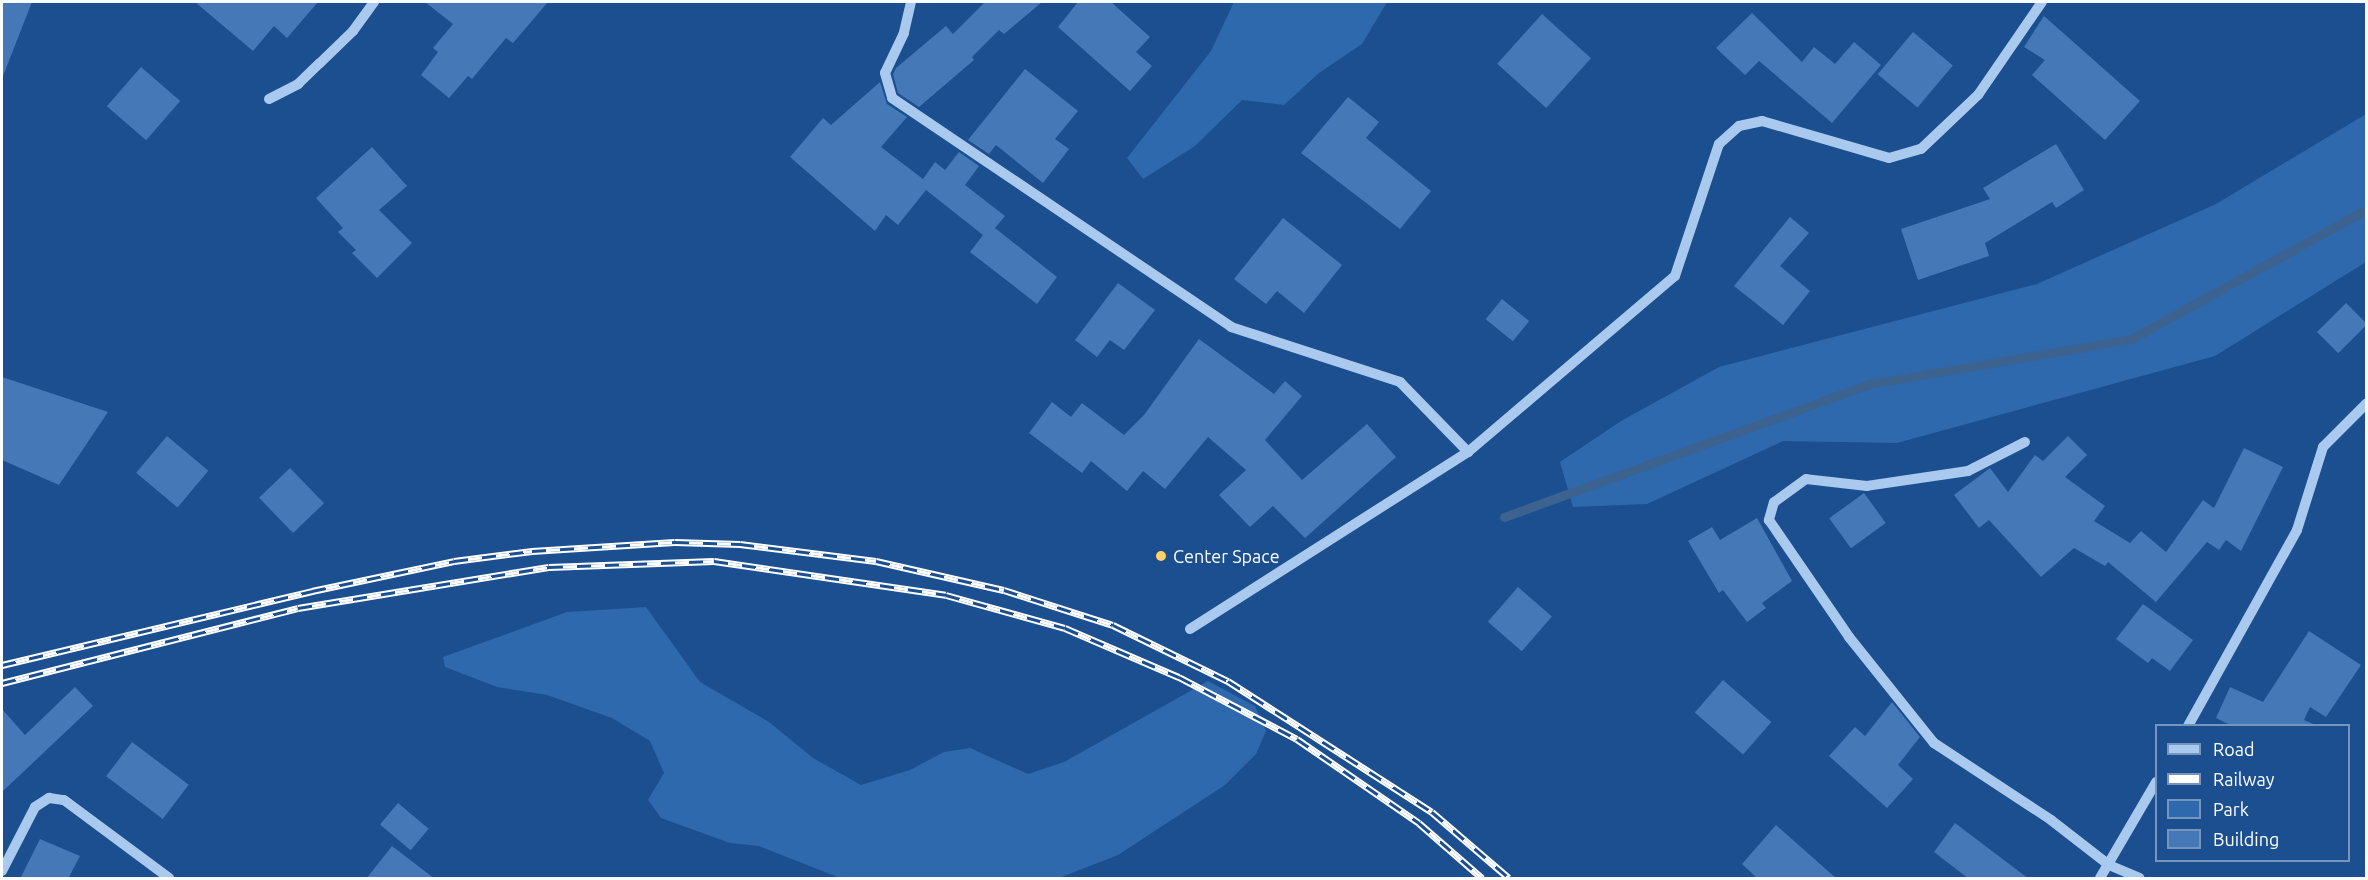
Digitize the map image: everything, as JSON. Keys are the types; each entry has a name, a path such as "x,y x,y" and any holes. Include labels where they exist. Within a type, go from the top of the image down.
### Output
{"street":[{"path":"269,99 298,84 353,31 374,2"},
{"path":"911,2 904,33 885,73 892,98 1231,327 1400,382 1468,452"},
{"path":"1190,629 1468,452 1675,276 1719,144 1739,126 1762,121 1889,158 1921,149 1978,95 2042,2"},
{"path":"2189,724 2297,530 2323,447 2367,404"},
{"path":"2025,442 1968,471 1867,486 1806,479 1774,502 1769,519 1849,638 1934,743 2051,820 2109,865 2139,879"},
{"path":"2100,879 2155,785"},
{"path":"2,871 35,807 50,798 64,800 169,879"}],"green space":[{"path":"1234,2 1387,2 1362,44 1319,73 1284,105 1242,100 1195,146 1143,179 1127,158 1211,51"},
{"path":"2366,114 2366,262 2215,356 1897,443 1783,441 1647,504 1573,507 1560,462 1621,421 1719,367 2037,284 2216,204"},
{"path":"646,607 700,682 769,722 813,758 861,785 910,770 944,752 970,748 1028,774 1064,762 1208,681 1255,706 1266,731 1256,754 1225,785 1118,855 1059,878 840,878 759,846 730,843 661,818 648,800 664,773 650,741 612,718 547,695 497,687 445,667 443,657 567,612"}],"building":[{"path":"2,2 32,2 3,76 2,76"},
{"path":"195,2 318,2 287,38 274,26 253,51"},
{"path":"425,2 548,2 513,43 506,38 472,79 468,76 449,98 421,75 438,52 433,48 453,24"},
{"path":"985,2 1042,2 1004,34 999,30 972,57 974,60 919,107 898,93 893,74 896,68 946,26 953,34"},
{"path":"1078,2 1111,2 1150,37 1136,52 1152,66 1130,91 1058,27"},
{"path":"1752,13 1802,62 1814,47 1835,64 1854,42 1881,65 1832,123 1759,61 1745,75 1716,48"},
{"path":"1542,14 1591,58 1546,108 1497,64"},
{"path":"2044,16 2140,101 2105,140 2032,75 2045,60 2024,47"},
{"path":"1913,32 1953,65 1917,108 1878,74"},
{"path":"141,67 180,101 146,140 107,106"},
{"path":"1025,69 1078,111 1055,139 1069,149 1043,183 996,145 989,154 968,140"},
{"path":"880,82 887,104 907,117 881,147 923,179 935,162 945,170 959,152 979,166 965,185 1005,216 995,228 1057,277 1037,304 970,252 983,235 926,190 898,225 886,215 875,231 790,157 823,118 831,125"},
{"path":"1348,97 1379,122 1366,138 1431,191 1400,229 1301,153"},
{"path":"2056,144 2084,190 2056,208 2052,202 1985,243 1989,256 1918,280 1901,229 1990,199 1983,188"},
{"path":"372,147 407,186 379,210 412,243 377,278 352,253 356,250 338,232 343,228 316,198"},
{"path":"1790,217 1809,233 1780,266 1810,291 1783,325 1734,286"},
{"path":"1283,218 1342,265 1304,313 1277,291 1266,304 1234,279"},
{"path":"1118,283 1155,310 1124,350 1110,340 1097,357 1075,340"},
{"path":"1502,299 1529,321 1513,341 1486,319"},
{"path":"2346,303 2366,325 2338,353 2317,332"},
{"path":"1199,339 1274,394 1285,381 1302,396 1265,440 1302,480 1367,424 1396,457 1305,538 1273,506 1250,527 1219,495 1246,470 1208,437 1165,489 1143,471 1127,491 1091,461 1082,473 1029,433 1052,402 1071,417 1082,403 1124,435 1144,415"},
{"path":"2,377 108,412 59,485 2,460"},
{"path":"167,436 208,471 178,507 136,473"},
{"path":"2068,436 2087,455 2065,477 2105,506 2094,521 2130,543 2141,531 2166,552 2203,500 2214,508 2244,448 2283,467 2241,551 2226,540 2219,550 2207,542 2156,602 2108,562 2105,566 2074,548 2041,577 1989,520 1979,528 1954,495 1990,468 2008,492 2035,455 2043,461"},
{"path":"290,468 324,503 293,533 259,498"},
{"path":"1864,493 1886,523 1851,548 1829,518"},
{"path":"1757,518 1792,581 1762,603 1766,608 1747,622 1723,590 1719,593 1688,541 1712,527 1720,540"},
{"path":"1518,587 1552,617 1522,651 1488,622"},
{"path":"2143,604 2193,640 2170,671 2152,658 2148,663 2116,639"},
{"path":"2309,631 2361,665 2326,717 2310,707 2304,720 2313,724 2228,724 2216,718 2230,687 2263,702"},
{"path":"1723,680 1771,722 1743,754 1695,712"},
{"path":"75,687 93,706 2,792 2,709 25,735"},
{"path":"1892,702 1920,737 1898,765 1913,779 1887,808 1829,756 1855,727 1865,736"},
{"path":"132,742 189,785 163,819 106,776"},
{"path":"398,803 429,829 411,850 380,824"},
{"path":"1955,823 2029,879 1969,879 1934,852"},
{"path":"1776,825 1837,879 1758,879 1742,864"},
{"path":"40,839 80,856 68,879 20,879"},
{"path":"392,846 435,879 366,879"}],"waterway":[{"path":"1504,517 1869,384 2131,339 2366,210"}],"railway":[{"path":"2,665 312,591 454,561 532,551 675,542 740,544 876,561 1004,590 1113,625 1228,681 1432,812 1509,878"},
{"path":"2,683 298,608 549,567 714,561 946,595 1065,628 1179,677 1297,739 1419,823 1482,878"}],"place":[{"name":"Center Space","path":"1161,556"}]}
